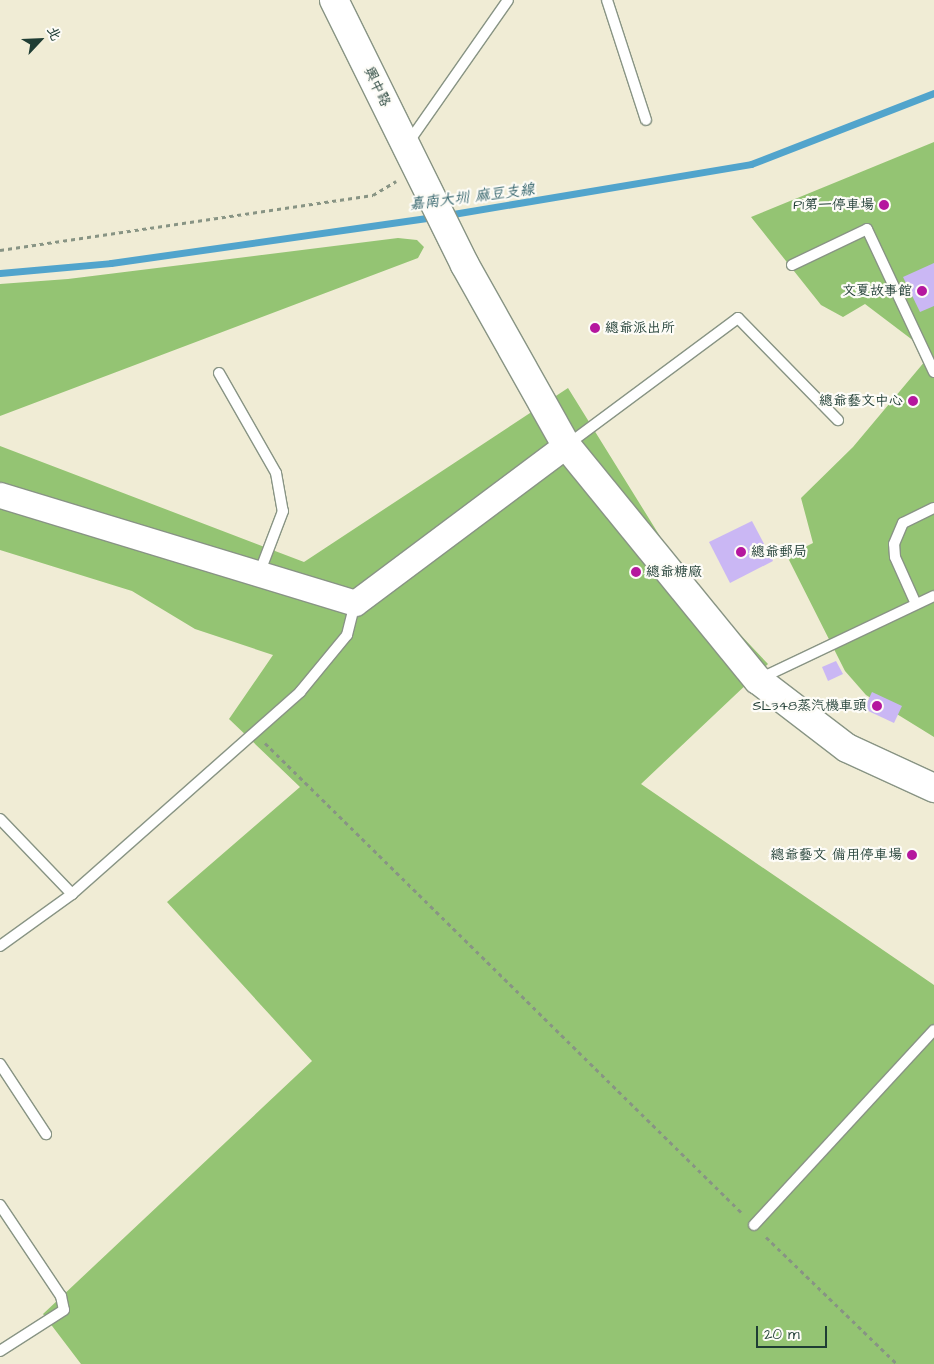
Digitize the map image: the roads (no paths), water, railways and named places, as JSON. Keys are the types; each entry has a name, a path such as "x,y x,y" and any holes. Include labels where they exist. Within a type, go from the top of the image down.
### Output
{"main road":[{"name":"興中路","path":"334,0 465,265 566,445 758,680 847,748 934,788"}],"street":[{"path":"0,495 355,603 566,445"}],"lane":[{"path":"415,162 508,0"},
{"path":"607,0 646,120"},
{"path":"792,265 867,229 934,372"},
{"path":"566,445 738,318 838,420"},
{"path":"219,373 260,438 279,492 283,511 258,575"},
{"path":"916,604 895,557 894,544 903,523 934,508"},
{"path":"758,680 934,596"},
{"path":"0,946 72,894 256,734 300,692 347,635 355,603"},
{"path":"0,819 72,894"},
{"path":"754,1225 934,1030"},
{"path":"0,1064 46,1134"},
{"path":"0,1205 61,1296 64,1310 0,1351"}],"waterway":[{"name":"嘉南大圳 麻豆支線","path":"447,215 751,164 934,93"},
{"name":"嘉南大圳 麻豆支線","path":"0,273 111,263 434,217"}],"place":[{"name":"P1第一停車場","path":"884,205"},
{"name":"文夏故事館","path":"922,291"},
{"name":"總爺派出所","path":"595,328"},
{"name":"總爺藝文中心","path":"913,401"},
{"name":"總爺郵局","path":"741,552"},
{"name":"總爺糖廠","path":"636,572"},
{"name":"SL348蒸汽機車頭","path":"877,706"},
{"name":"總爺藝文 備用停車場","path":"912,855"}]}
